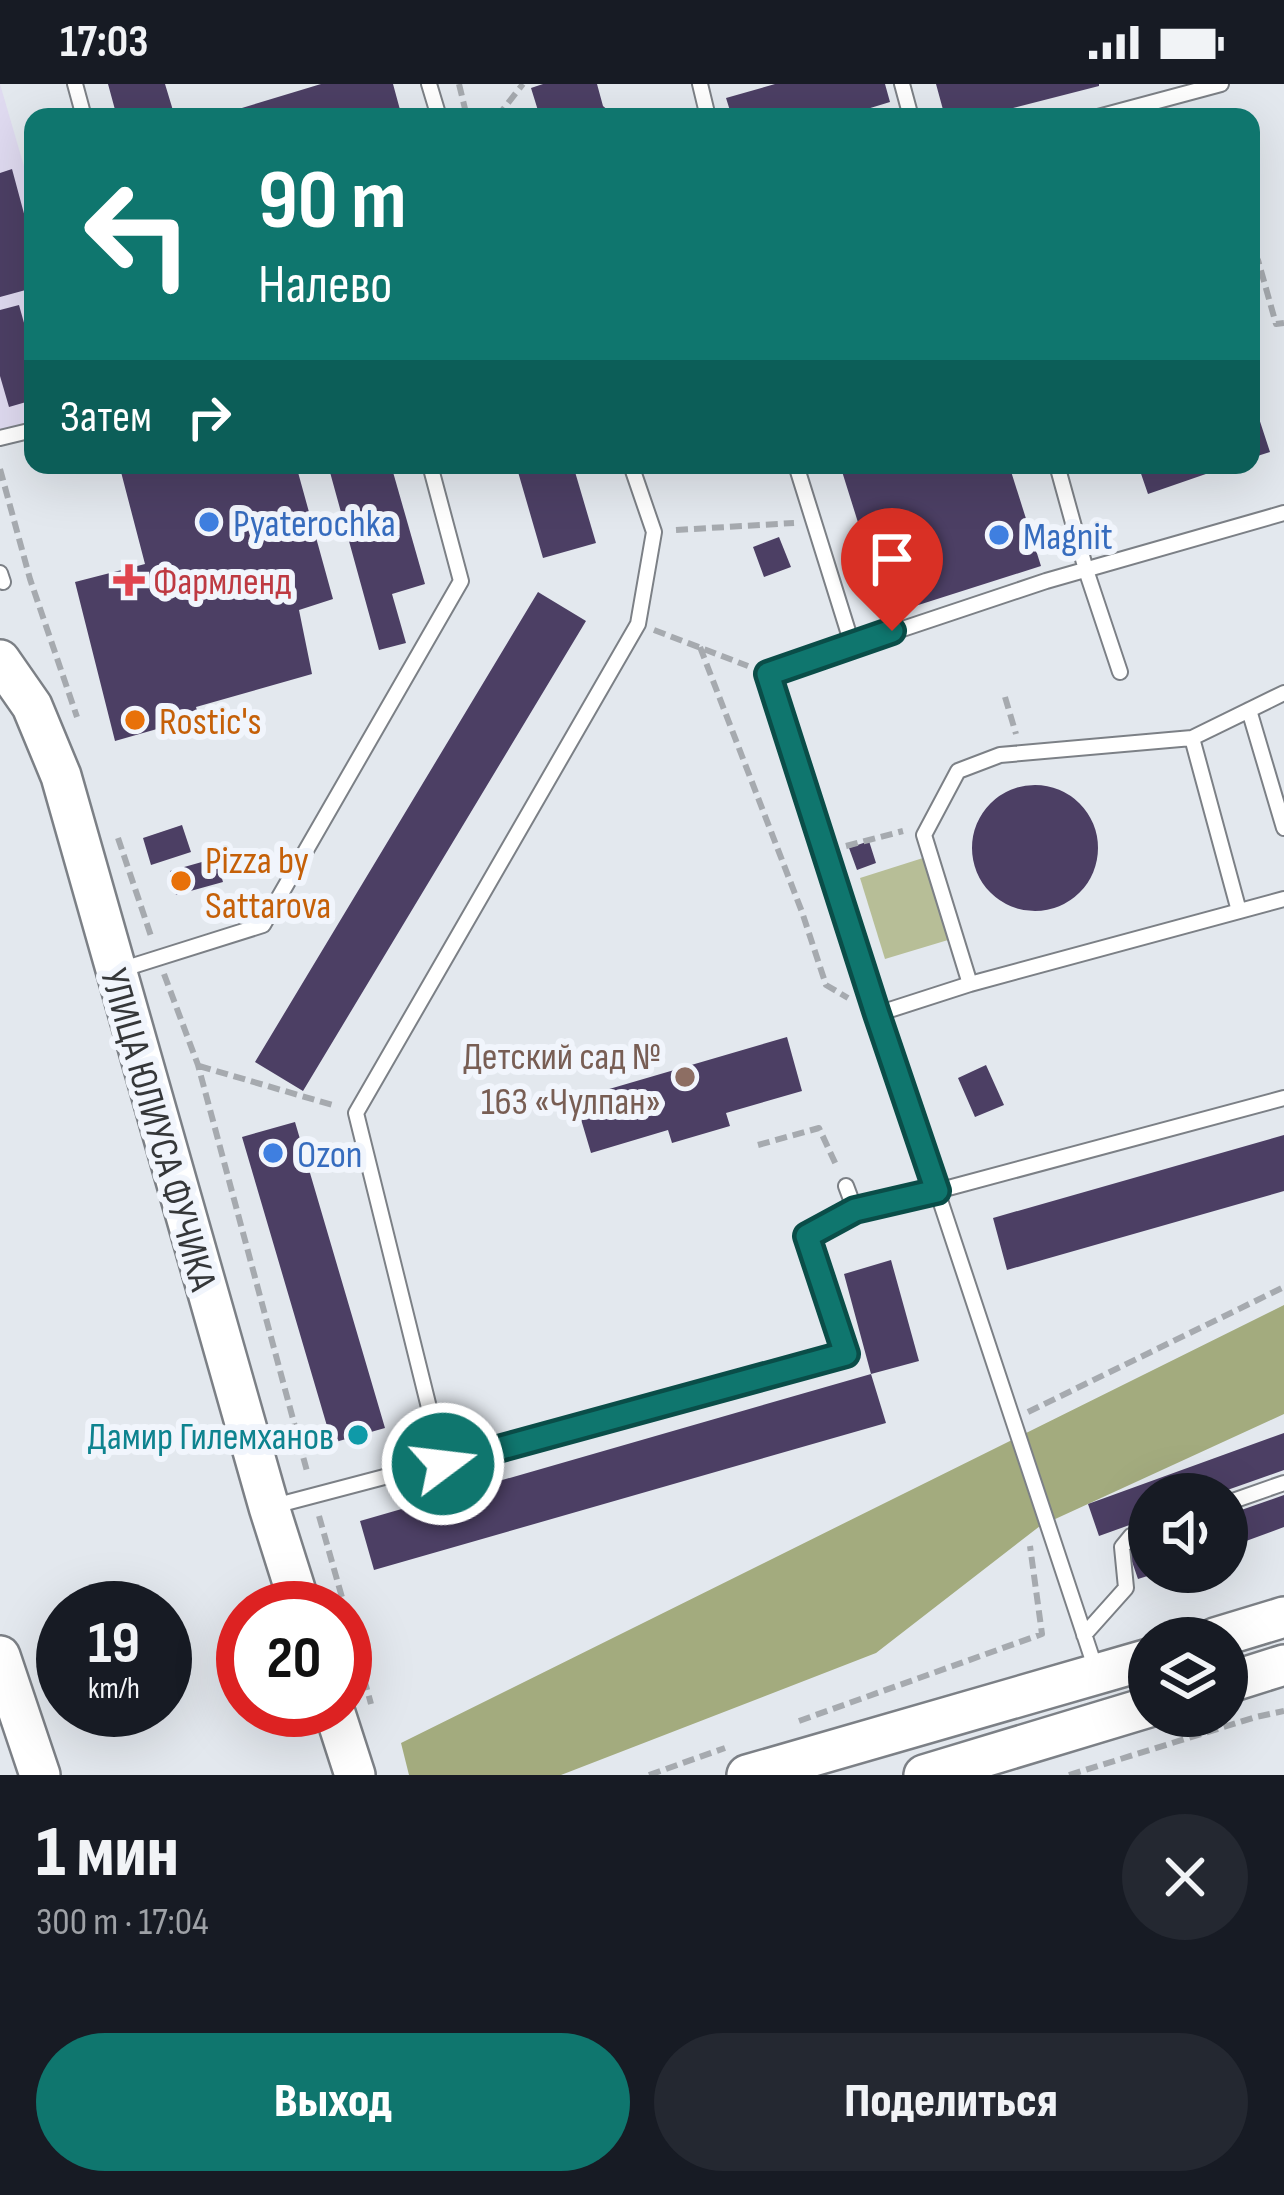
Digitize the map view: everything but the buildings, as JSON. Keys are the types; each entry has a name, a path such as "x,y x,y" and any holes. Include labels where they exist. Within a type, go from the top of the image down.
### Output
{"main road":[{"name":"УЛИЦА ЮЛИУСА ФУЧИКА","path":"0,660 46,736 61,776 292,1581"},
{"path":"1248,1628 1284,1617"},
{"path":"0,1656 40,1775"},
{"path":"741,1759 1128,1664"},
{"path":"1248,1677 1284,1666"},
{"path":"924,1775 1128,1713"},
{"path":"343,1737 355,1775"}],"lane":[{"path":"1132,108 1221,84"},
{"path":"115,972 263,925 461,581 432,474"},
{"path":"443,1464 356,1112 638,624 654,532 634,474"},
{"path":"799,474 852,644"},
{"path":"1059,474 1120,672"},
{"path":"1097,1674 768,674 1086,570 1284,513"},
{"path":"970,984 924,836 958,771 1000,755 1192,738 1284,693"},
{"path":"1249,710 1284,828"},
{"path":"1192,738 1239,911"},
{"path":"877,1014 1284,898"},
{"path":"269,1507 846,1354 807,1236 855,1210 1284,1098"},
{"path":"846,1186 855,1210"},
{"path":"1248,1496 1284,1483"},
{"path":"1084,1635 1126,1588 1122,1547 1128,1540"}],"path":[{"path":"504,108 524,84"},
{"path":"1260,267 1276,324 1284,323"},
{"path":"0,469 30,579 83,735"},
{"path":"654,532 814,521"},
{"path":"638,624 768,674"},
{"path":"700,646 826,985 877,1014"},
{"path":"1006,697 1021,753"},
{"path":"113,824 198,1065 337,1581"},
{"path":"825,852 929,824"},
{"path":"198,1065 356,1112"},
{"path":"758,1145 819,1127 846,1186"},
{"path":"1013,1419 1284,1287"},
{"path":"780,1728 1042,1634 1027,1527"},
{"path":"372,1706 374,1713"},
{"path":"1069,1775 1284,1711"},
{"path":"649,1775 741,1759"}],"shaded area":[{"path":"0,84 24,166 24,437 0,444"}],"green space":[{"path":"923,858 948,940 885,959 860,878"},
{"path":"1284,1305 1284,1414 1155,1473 1128,1473 1128,1486 1040,1526 876,1653 561,1775 409,1775 401,1743"}],"place":[{"name":"Pyaterochka","path":"209,522"},
{"name":"Magnit","path":"999,535"},
{"name":"Фармленд","path":"129,580"},
{"name":"Rostic's","path":"135,720"},
{"name":"Pizza by Sattarova","path":"181,881"},
{"name":"Детский сад № 163 «Чулпан»","path":"685,1077"},
{"name":"Ozon","path":"273,1153"},
{"name":"Дамир Гилемханов","path":"358,1435"}],"route":[{"path":"443,1464 846,1354 807,1236 855,1210 937,1191 768,674 892,631"}]}
